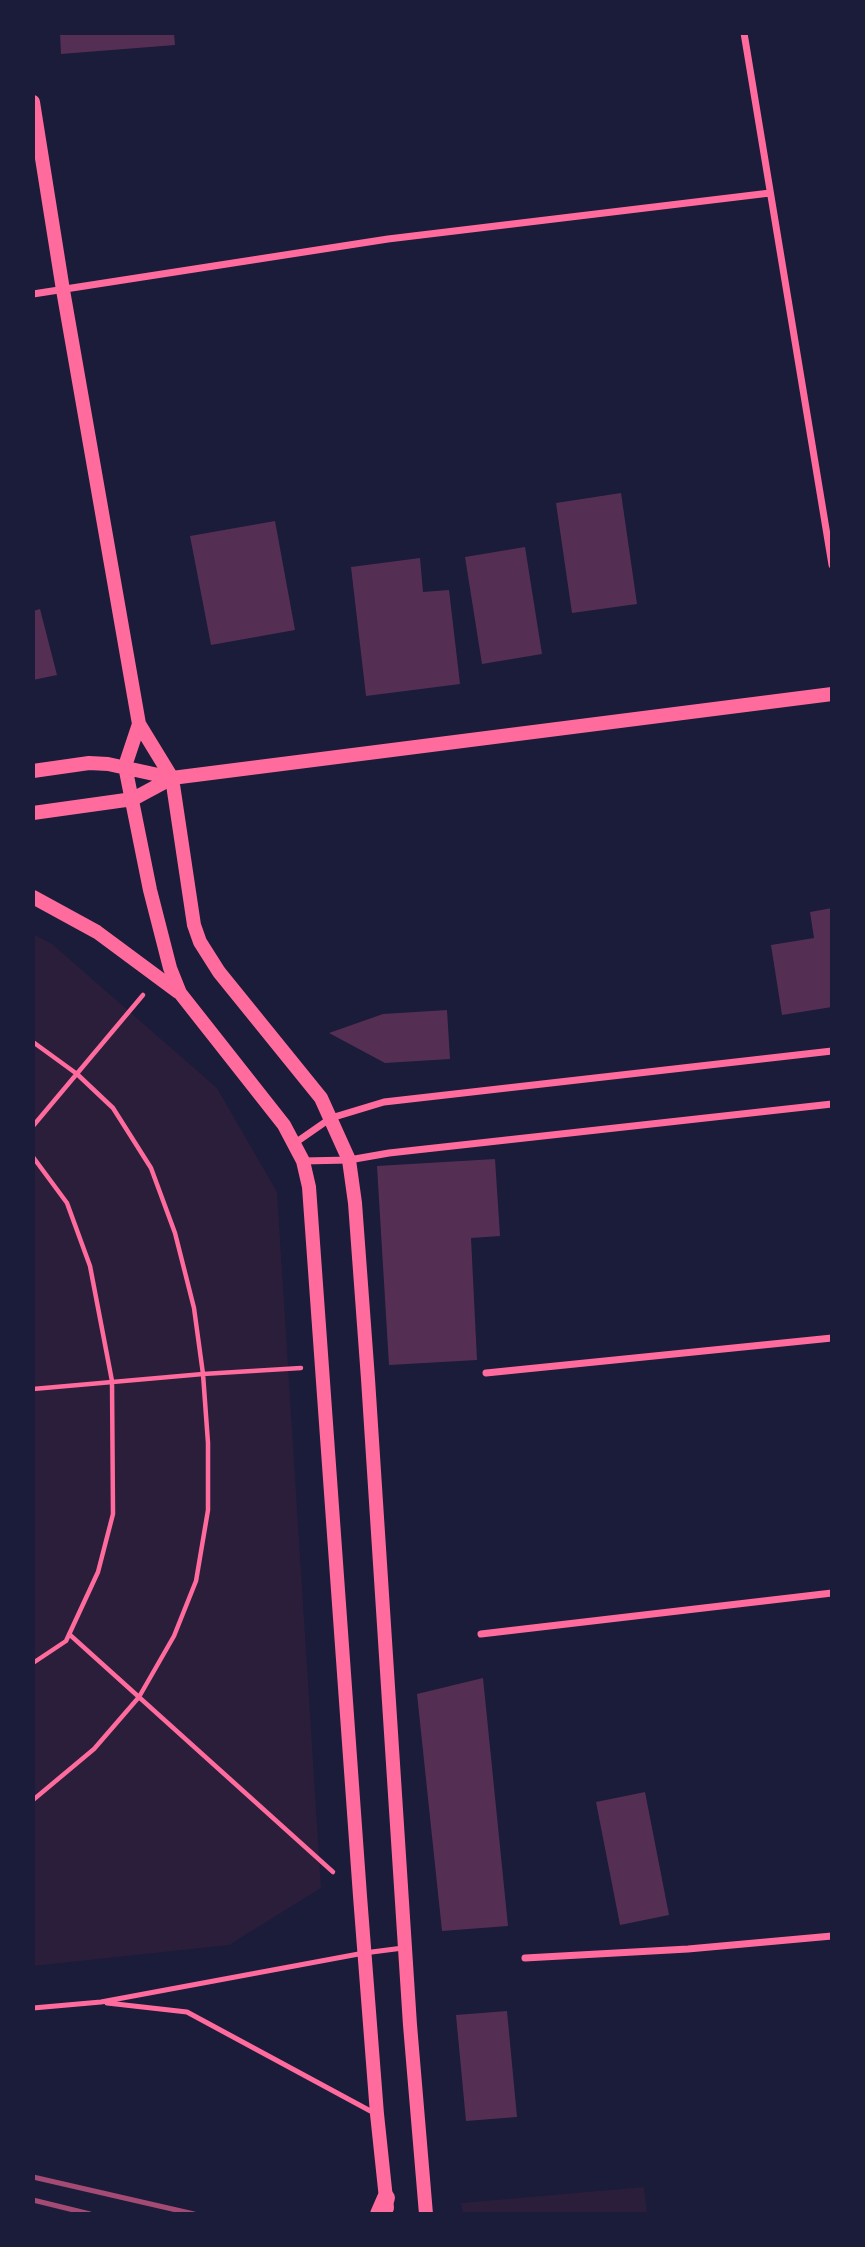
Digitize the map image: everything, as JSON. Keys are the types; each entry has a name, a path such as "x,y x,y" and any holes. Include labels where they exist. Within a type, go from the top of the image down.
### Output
{"main road":[{"path":"33,102 139,724 172,778 194,925 200,942 219,972 321,1098 349,1160 355,1203 410,2025 426,2214"},
{"path":"33,813 133,799 172,778 832,694"},
{"path":"139,724 125,766 161,940 180,993"},
{"path":"33,771 89,763 125,766 172,778"},
{"path":"33,897 97,932 180,993 276,1114 303,1161 312,1211 321,1366 384,2208"}],"street":[{"path":"744,33 832,565"},
{"path":"33,294 388,239 771,193"},
{"path":"295,1143 331,1118 384,1102 832,1051"},
{"path":"303,1161 349,1160 389,1153 832,1104"},
{"path":"486,1373 832,1338"},
{"path":"481,1634 832,1593"},
{"path":"525,1958 832,1936"}],"lane":[{"path":"33,2008 101,2002 364,1953 406,1948"},
{"path":"101,2002 187,2012 377,2114"}],"path":[{"path":"33,1126 158,976"},
{"path":"33,1042 77,1074 113,1108 151,1168 178,1245 194,1308 203,1374 208,1443 208,1510 197,1581 174,1636 139,1698 94,1749 33,1800"},
{"path":"33,1157 68,1203 90,1266 112,1381 113,1514 99,1572 66,1641 33,1663"},
{"path":"33,1389 321,1366"},
{"path":"69,1634 360,1896"}],"shaded area":[{"path":"33,934 52,944 217,1088 277,1192 321,1888 229,1945 33,1966"},
{"path":"644,2187 647,2214 463,2214 461,2203"}],"building":[{"path":"60,33 174,33 175,45 61,54"},
{"path":"621,493 637,604 572,613 556,503"},
{"path":"275,521 295,630 211,645 190,536"},
{"path":"525,547 542,654 482,664 465,557"},
{"path":"420,558 423,592 449,590 460,684 366,696 351,567"},
{"path":"40,609 57,675 33,680 33,611"},
{"path":"832,908 832,1007 782,1015 771,945 814,938 810,912"},
{"path":"447,1010 450,1059 385,1063 329,1033 383,1014"},
{"path":"495,1159 500,1236 471,1238 477,1360 389,1365 377,1166"},
{"path":"483,1678 508,1926 442,1931 417,1694"},
{"path":"645,1792 669,1915 620,1925 596,1802"},
{"path":"507,2011 517,2117 466,2121 456,2015"}],"railway":[{"path":"33,2177 194,2214"},
{"path":"33,2200 90,2214"}]}
